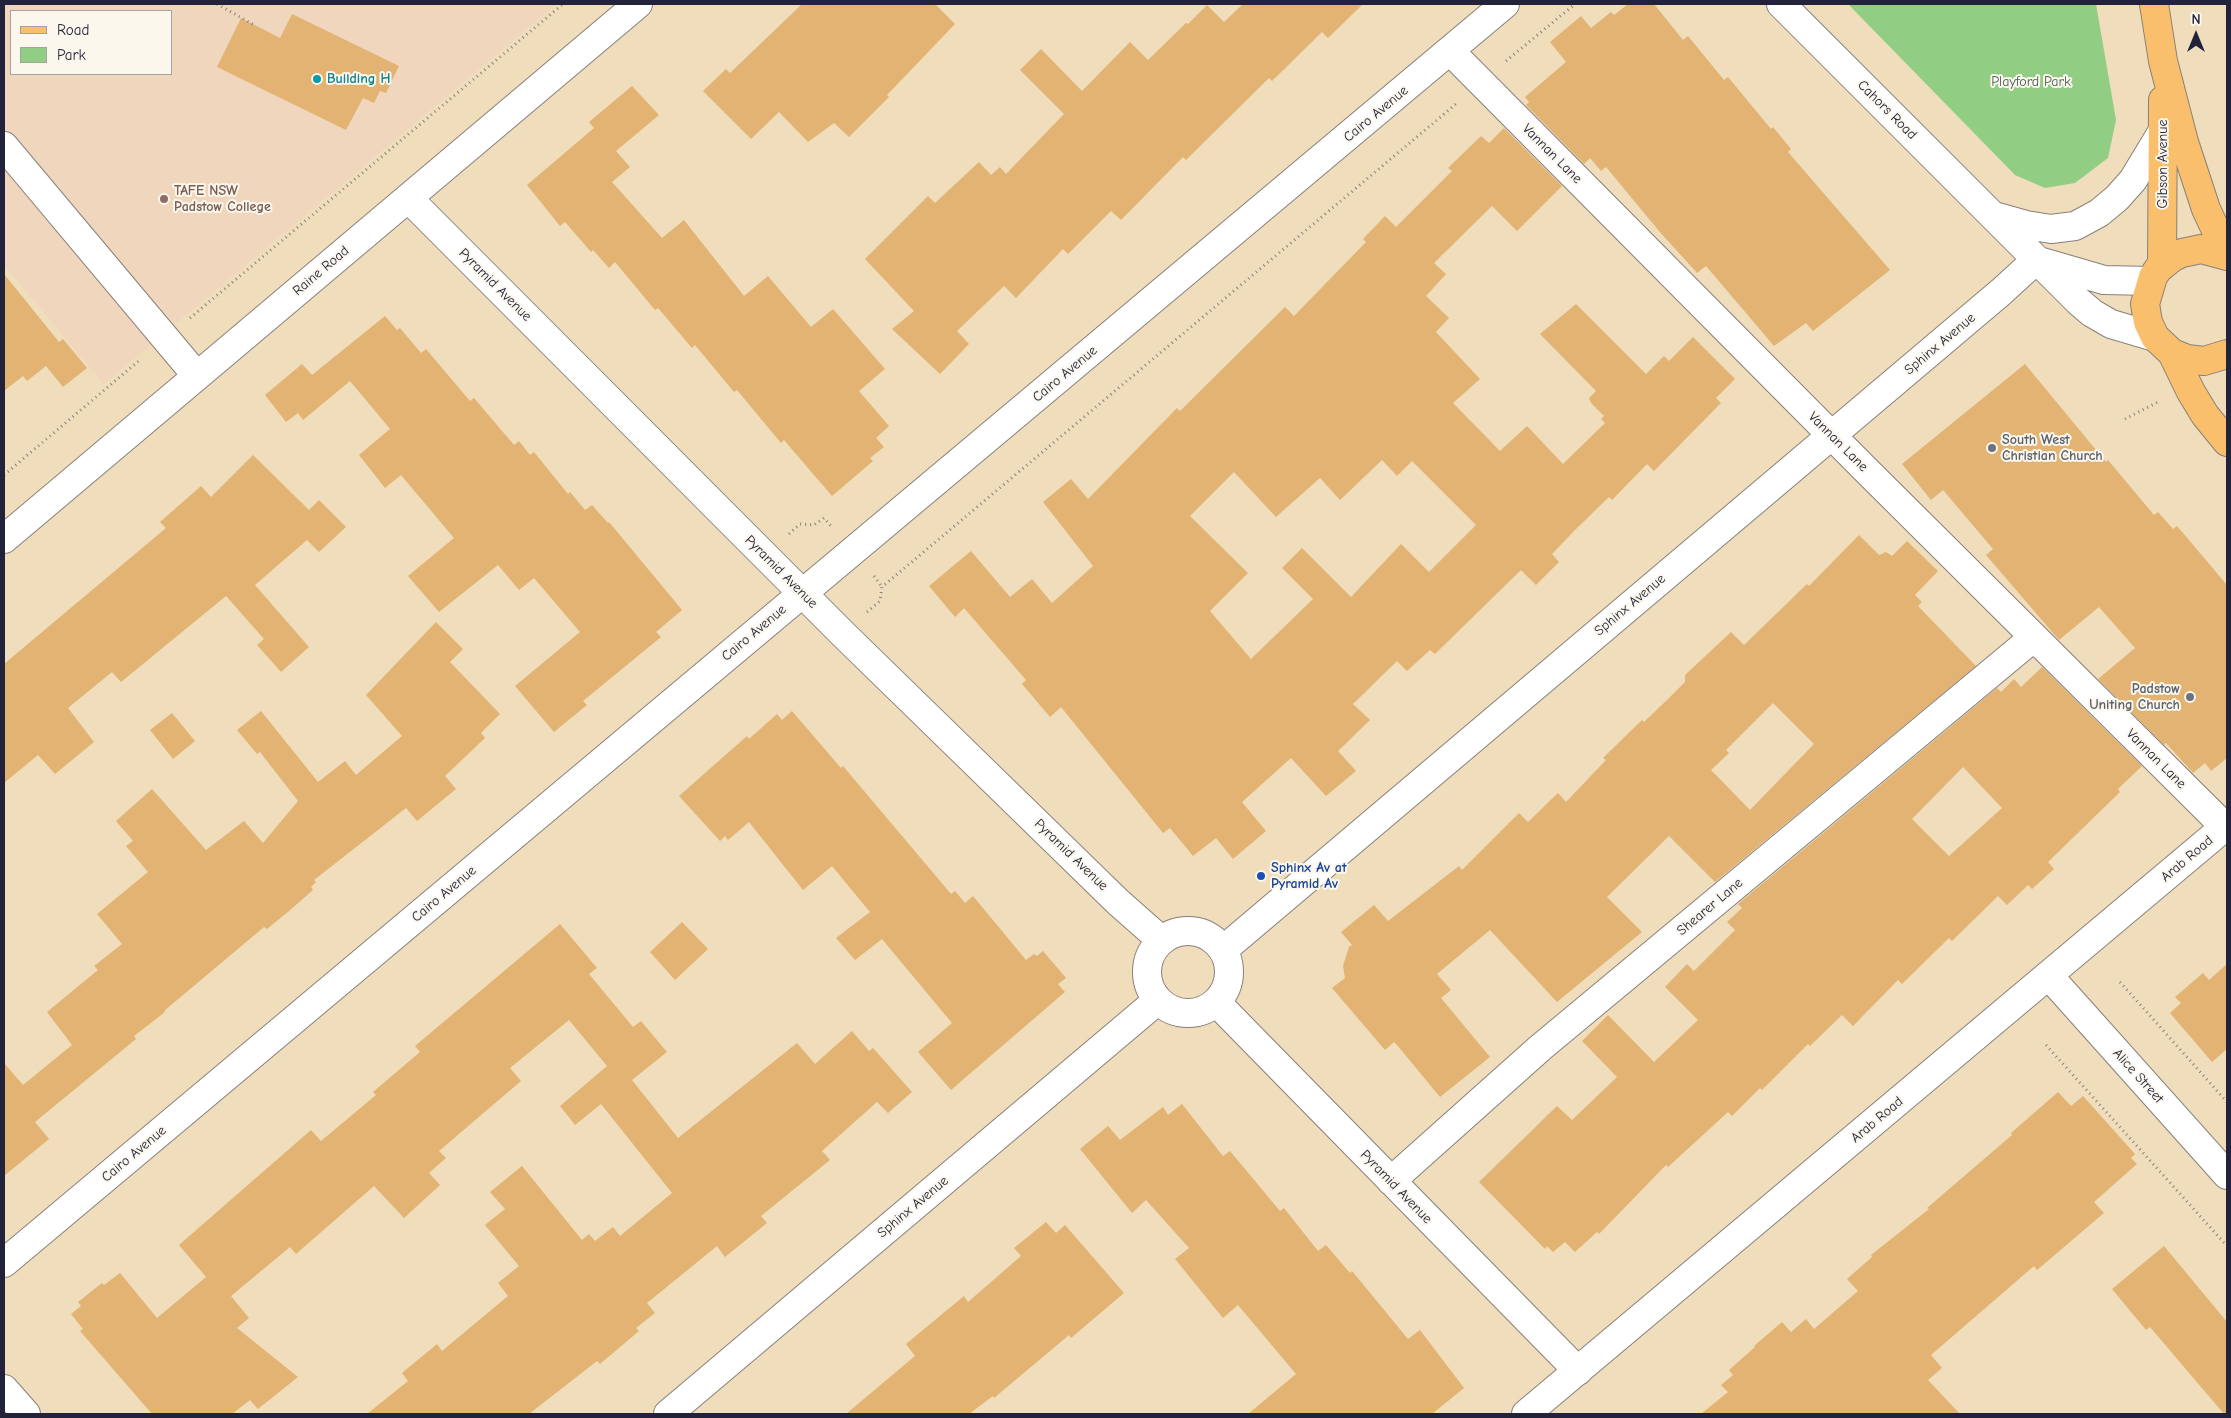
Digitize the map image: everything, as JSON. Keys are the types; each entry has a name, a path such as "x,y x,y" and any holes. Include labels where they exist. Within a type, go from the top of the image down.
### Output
{"main road":[{"name":"Gibson Avenue","path":"2154,4 2163,62 2194,178 2227,255"},
{"name":"Gibson Avenue","path":"2163,62 2157,273 2146,295 2146,314 2163,345"},
{"path":"2157,273 2173,257 2192,251 2210,251 2227,255"},
{"path":"2163,345 2187,360 2204,361 2227,354"},
{"path":"2163,345 2190,392 2227,442"}],"street":[{"name":"Raine Road","path":"4,539 638,4"},
{"name":"Cairo Avenue","path":"4,1263 1505,4"},
{"name":"Cahors Road","path":"1781,4 2036,260 2092,313 2111,324 2163,345"},
{"name":"Vannan Lane","path":"1450,51 1832,436 2226,827"},
{"path":"1992,216 2051,229 2075,226 2099,214 2117,198 2133,180 2162,132"},
{"path":"4,146 197,376"},
{"name":"Pyramid Avenue","path":"408,198 843,634 1118,902 1161,940"},
{"name":"Cahors Road","path":"2036,260 2104,280 2157,273"},
{"name":"Sphinx Avenue","path":"1223,950 1832,436 2036,260"},
{"name":"Shearer Lane","path":"1391,1181 1540,1048 2034,638"},
{"name":"Arab Road","path":"1526,1414 2226,827"},
{"path":"1187,930 1201,932 1214,939 1223,950 1228,963 1229,977 1225,991 1216,1002 1205,1009 1193,1013 1180,1012 1168,1008 1158,1000 1150,990 1146,976 1147,963 1152,951 1161,940 1173,933 1187,930"},
{"name":"Alice Street","path":"2049,976 2227,1175"},
{"name":"Sphinx Avenue","path":"668,1414 1158,1000"},
{"name":"Pyramid Avenue","path":"1216,1002 1578,1371"},
{"path":"4,1389 26,1414"}],"path":[{"path":"217,4 256,26"},
{"path":"4,475 563,4"},
{"path":"843,634 880,601 882,587 1574,4"},
{"path":"2125,419 2166,398"},
{"path":"2120,982 2227,1102"},
{"path":"2046,1045 2227,1246"}],"shaded area":[{"name":"TAFE NSW Padstow College","path":"4,4 557,4 104,384 4,265"}],"green space":[{"name":"Playford Park","path":"1848,4 2096,4 2116,120 2108,158 2075,183 2045,188 2015,175"}],"building":[{"path":"802,4 935,4 955,24 887,95 889,97 849,137 834,123 808,142 779,112 751,139 703,91 726,69 730,73"},
{"path":"1243,4 1363,4 1328,38 1322,32 1272,81 1269,78 1186,160 1183,157 1121,220 1111,211 1068,254 1063,249 1016,298 1004,286 957,331 969,344 940,374 892,329 914,311 865,259 928,196 935,203 979,162 991,175 1000,167 1006,174 1064,114 1020,70 1041,49 1082,91 1130,42 1148,60 1207,5 1224,22"},
{"path":"1628,4 1654,4 1683,40 1688,36 1724,80 1728,77 1771,129 1773,127 1791,149 1788,152 1890,270 1813,331 1806,323 1774,346 1706,266 1697,273 1606,167 1601,171 1590,158 1584,164 1526,105 1529,102 1525,97 1566,62 1550,42 1581,16 1591,28 1611,12 1614,15"},
{"name":"Building H","path":"292,14 399,66 386,93 380,91 374,103 363,98 346,130 217,67 241,18 280,38"},
{"path":"632,86 659,115 616,151 630,167 612,182 662,238 684,220 744,296 768,276 811,327 833,309 885,369 859,391 889,426 876,438 884,447 870,458 873,461 832,496 784,440 781,443 737,390 734,392 695,345 692,348 658,308 655,310 615,262 609,268 593,250 591,252 565,222 560,226 527,185 594,128 589,122"},
{"path":"1504,128 1562,186 1517,231 1492,206 1434,263 1446,274 1426,296 1449,318 1436,332 1480,379 1453,403 1500,451 1527,426 1563,464 1605,423 1601,419 1604,416 1591,403 1589,398 1596,391 1540,334 1576,304 1646,374 1664,356 1669,361 1693,337 1735,379 1716,398 1721,403 1654,471 1647,464 1612,500 1609,497 1573,532 1552,554 1559,562 1536,585 1521,570 1435,654 1430,650 1407,671 1397,661 1353,704 1370,720 1338,751 1356,771 1326,796 1291,758 1242,802 1266,831 1233,859 1216,838 1193,856 1170,828 1163,833 1061,707 1050,717 1022,684 1026,680 964,608 955,617 929,586 971,551 1010,597 1032,579 1052,603 1093,566 1043,502 1071,479 1088,499 1177,408 1180,411 1285,307 1294,316 1366,242 1363,239 1385,216 1396,227 1452,171 1448,168 1481,136 1489,143","holes":["1382,460 1397,476 1412,461 1476,525 1429,572 1401,544 1351,597 1302,548 1282,568 1313,599 1251,659 1210,611 1248,573 1190,516 1234,472 1276,517 1320,478 1340,500"]},
{"path":"4,274 59,342 63,339 87,368 63,387 46,366 27,381 23,376 4,391"},
{"path":"385,316 397,330 400,328 421,353 426,349 470,401 474,398 514,445 519,441 530,455 534,452 568,494 570,492 585,510 592,505 609,522 682,610 656,632 661,637 583,701 587,705 554,732 515,686 580,632 534,578 519,590 498,565 439,612 408,576 454,538 401,475 385,488 359,455 390,429 350,381 303,420 298,413 286,422 265,395 302,364 312,375"},
{"path":"2025,364 2106,462 2108,460 2154,515 2158,512 2173,529 2177,526 2227,585 2227,758 2211,771 2205,763 2193,773 2166,743 2164,745 2098,679 2135,648 2099,607 2059,640 1986,555 1993,549 1943,490 1931,500 1902,464"},
{"path":"253,455 309,510 319,500 346,527 319,552 307,540 255,585 309,647 281,672 257,645 264,639 226,596 121,682 112,672 68,708 94,742 55,774 38,755 4,783 4,664 166,528 160,522 201,486 211,497"},
{"path":"1859,535 1879,555 1886,552 1892,556 1907,541 1938,571 1915,595 1922,602 1918,606 1976,666 1715,882 1669,836 1607,897 1642,932 1557,1002 1490,930 1437,974 1451,990 1441,998 1490,1057 1440,1097 1397,1045 1394,1042 1385,1050 1332,988 1345,978 1343,966 1349,947 1352,945 1341,932 1374,905 1388,921 1459,866 1462,870 1519,813 1528,822 1558,793 1566,802 1606,760 1603,758 1642,720 1644,722 1666,701 1685,682 1685,675 1731,632 1744,645 1807,584 1809,586","holes":["1773,703 1814,744 1750,810 1711,770 1729,753 1726,750"]},
{"path":"436,622 463,649 450,662 500,714 481,733 485,738 445,776 456,789 417,821 406,808 314,880 316,882 311,887 313,890 289,911 267,929 264,927 165,1012 134,1036 136,1039 35,1122 49,1139 4,1176 4,1063 23,1085 72,1045 47,1012 98,970 94,966 122,944 97,914 148,872 126,846 133,841 116,821 152,789 206,850 244,821 263,843 298,801 260,752 257,754 237,730 261,711 318,782 345,761 356,775 402,736 366,695"},
{"path":"2042,667 2142,766 2118,789 2120,792 2048,862 2054,869 2032,889 2028,885 2007,905 1998,896 1952,941 1949,938 1902,984 1898,980 1853,1026 1842,1015 1810,1046 1808,1044 1762,1090 1760,1088 1732,1116 1728,1112 1668,1167 1666,1165 1599,1234 1597,1232 1575,1252 1565,1242 1553,1252 1547,1246 1545,1249 1479,1182 1557,1106 1572,1120 1617,1077 1582,1041 1608,1015 1654,1062 1698,1020 1665,987 1687,964 1694,971 1735,930 1727,922 1742,908 1738,904 1997,688 2001,692 2014,679 2021,687","holes":["1963,767 2002,808 1949,856 1912,819"]},
{"path":"792,711 841,768 843,766 951,894 955,891 965,903 973,896 1026,960 1034,954 1037,956 1043,951 1066,978 1058,984 1065,992 951,1090 918,1052 952,1023 882,939 855,960 836,938 870,912 832,866 803,890 749,822 728,840 725,836 720,841 679,796 747,736 749,739 777,714 782,720"},
{"path":"172,713 195,741 173,759 150,730"},
{"path":"682,922 708,949 675,980 650,952"},
{"path":"560,924 597,968 589,974 633,1027 641,1021 667,1052 632,1080 678,1138 797,1043 815,1064 852,1031 869,1051 873,1048 912,1092 888,1113 877,1102 822,1151 830,1160 761,1216 767,1223 725,1257 717,1246 647,1303 655,1313 636,1328 639,1331 600,1364 597,1361 529,1414 367,1414 408,1381 402,1373 437,1344 442,1351 508,1296 498,1283 519,1266 485,1225 505,1209 490,1192 522,1166 582,1240 589,1234 595,1241 613,1227 620,1236 672,1193 601,1104 575,1125 560,1106 607,1066 569,1020 510,1068 521,1081 439,1151 446,1158 429,1173 440,1185 404,1218 374,1186 296,1254 290,1247 231,1296 249,1318 237,1328 298,1377 258,1409 250,1400 232,1414 152,1414 80,1331 83,1329 71,1314 81,1306 78,1302 102,1283 104,1285 120,1273 157,1318 206,1277 179,1245 311,1130 321,1141 376,1095 373,1092 420,1052 415,1046"},
{"path":"2227,964 2227,1049 2212,1062 2170,1013 2181,1003 2175,997 2203,973 2209,980"},
{"path":"2058,1092 2071,1106 2083,1096 2135,1154 2131,1158 2137,1164 2094,1202 2104,1213 2037,1270 2034,1266 1931,1355 1942,1368 1928,1380 1960,1414 1701,1414 1728,1392 1721,1385 1733,1375 1729,1370 1754,1346 1782,1322 1791,1332 1806,1319 1814,1329 1858,1291 1847,1279 1872,1257 1871,1255 1929,1209 1927,1208 2012,1135 2011,1133"},
{"path":"1182,1104 1223,1156 1230,1151 1280,1211 1284,1208 1318,1251 1326,1245 1350,1273 1352,1271 1408,1339 1420,1330 1464,1388 1432,1414 1248,1414 1296,1374 1238,1305 1223,1318 1175,1259 1189,1248 1146,1200 1132,1213 1080,1149 1108,1126 1120,1140 1163,1107 1168,1115"},
{"path":"1046,1222 1056,1233 1065,1225 1124,1293 1071,1338 1069,1335 994,1398 993,1396 969,1414 846,1414 915,1356 906,1344 964,1296 968,1302 1021,1256 1014,1248"},
{"path":"2164,1246 2227,1322 2227,1414 2224,1414 2150,1327 2146,1330 2112,1289"}],"place":[{"name":"Building H","path":"317,79"},
{"name":"TAFE NSW Padstow College","path":"164,199"},
{"name":"South West Christian Church","path":"1992,448"},
{"name":"Padstow Uniting Church","path":"2190,697"},
{"name":"Sphinx Av at Pyramid Av","path":"1261,876"}]}
